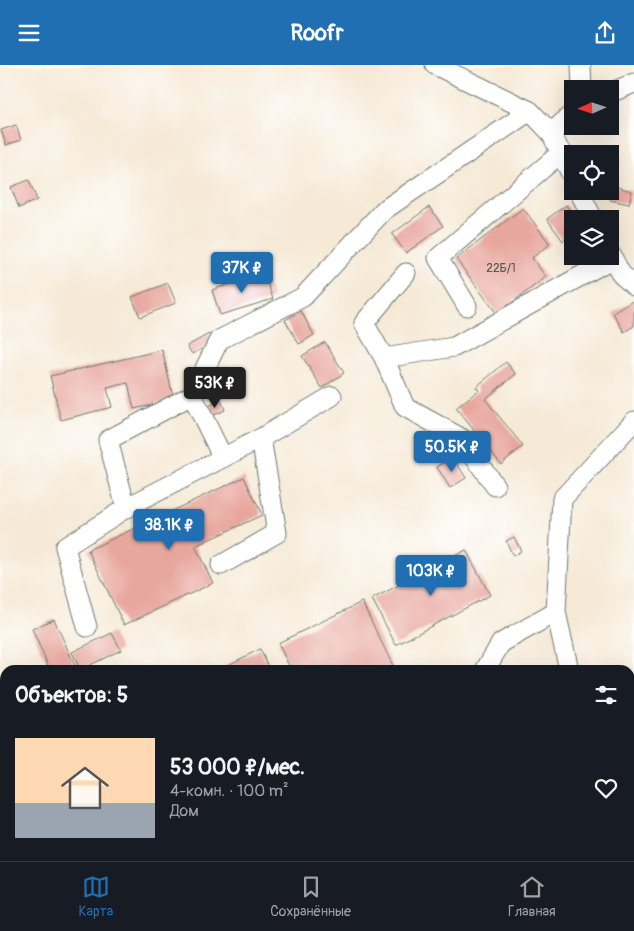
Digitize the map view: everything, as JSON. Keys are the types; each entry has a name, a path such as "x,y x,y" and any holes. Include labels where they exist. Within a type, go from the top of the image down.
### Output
{"street":[{"path":"436,65 530,111 551,133 564,157"},
{"path":"581,65 582,80"},
{"path":"619,89 634,83"},
{"path":"126,508 108,440 192,395 219,340 303,297 384,210 530,111"},
{"path":"551,133 564,121"},
{"path":"467,306 438,257 562,152"},
{"path":"384,358 454,347 594,265"},
{"path":"616,265 621,274 634,286"},
{"path":"406,273 364,323 384,358 405,407 461,438 495,486"},
{"path":"192,395 223,458"},
{"path":"87,627 65,547 126,508 261,438 332,396"},
{"path":"568,665 556,612 562,499 634,421"},
{"path":"221,565 277,533 261,438"},
{"path":"488,665 501,643 556,612"}],"building":[{"path":"16,125 21,140 6,145 1,130"},
{"path":"29,180 37,200 19,208 11,187"},
{"path":"619,188 632,191 629,204 610,200 619,200"},
{"path":"566,205 570,210 564,210 563,241 547,219"},
{"path":"429,207 443,226 406,253 392,234"},
{"path":"523,208 550,244 532,258 546,277 497,314 456,259"},
{"path":"264,273 273,299 220,315 212,290"},
{"path":"168,283 176,303 140,317 132,297"},
{"path":"634,300 634,326 624,332 613,313"},
{"path":"301,311 314,335 299,344 285,320"},
{"path":"209,334 214,343 192,354 187,346"},
{"path":"325,342 344,373 322,388 302,356"},
{"path":"162,350 174,400 134,409 128,383 107,388 112,407 61,420 50,376"},
{"path":"506,362 516,374 485,399 523,446 501,464 456,408 479,390 476,387"},
{"path":"221,400 225,410 209,417 205,408"},
{"path":"453,457 466,478 450,488 437,467"},
{"path":"244,477 262,515 195,546 213,583 124,625 88,550"},
{"path":"514,537 521,551 513,556 506,541"},
{"path":"466,550 490,595 396,645 372,599"},
{"path":"362,602 393,665 289,665 278,643"},
{"path":"54,619 75,665 48,665 32,629"},
{"path":"112,633 121,650 90,665 78,665 72,652"},
{"path":"260,649 268,665 228,665"}]}
